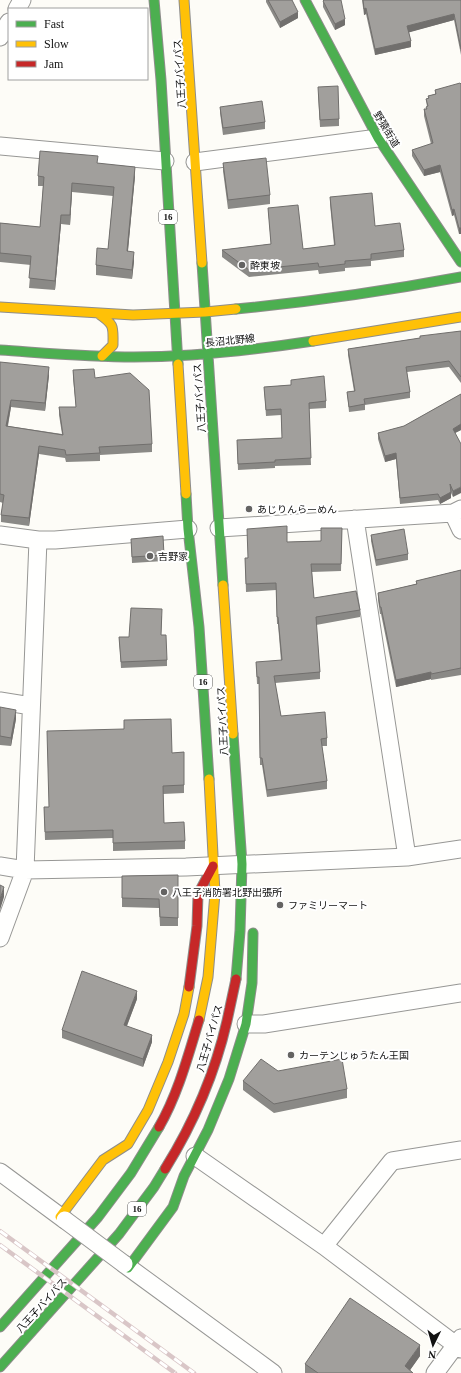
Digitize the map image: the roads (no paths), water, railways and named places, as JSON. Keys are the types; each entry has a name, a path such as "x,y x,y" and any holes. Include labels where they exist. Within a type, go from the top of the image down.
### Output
{"main road":[{"name":"八王子バイパス","path":"0,1327 98,1217 131,1174 148,1146 164,1118 184,1068 201,1015 208,977 215,893 214,865 199,627 188,529 161,80 154,0"},
{"name":"八王子バイパス","path":"0,1367 119,1234 154,1187 172,1158 211,1075 227,1022 236,977 241,926 242,864 184,0"},
{"name":"野猿街道","path":"305,0 378,138 461,262"},
{"path":"0,308 133,315 205,312 288,304 406,287 461,277"},
{"path":"99,314 109,321 113,328 113,345 102,356"},
{"name":"長沼北野線","path":"0,350 77,356 135,357 207,354 293,344 461,317"},
{"path":"242,864 250,884"},
{"path":"62,1219 103,1160 128,1144 148,1110 168,1062 184,1014 192,970 197,926 198,894 214,865"},
{"path":"126,1266 173,1207 184,1176 208,1130 229,1079 246,1024 252,983 253,925"}],"street":[{"path":"0,37 8,24"},
{"path":"195,162 378,138"},
{"path":"0,146 165,161"},
{"path":"220,528 457,511 461,530"},
{"path":"355,519 407,857"},
{"path":"0,535 38,540 55,540 188,529"},
{"path":"0,938 25,870 30,706 38,540"},
{"path":"0,701 30,706"},
{"path":"0,866 25,870 242,864 407,857 461,849"},
{"path":"246,1024 264,1024 461,993"},
{"path":"324,1246 392,1161 461,1150"},
{"path":"195,1156 324,1246 459,1344 435,1373"},
{"path":"0,1172 273,1373"}],"railway":[{"path":"0,1231 194,1373"},
{"path":"0,1245 175,1373"}],"place":[{"name":"酔東坡","path":"242,265"},
{"name":"あじりんらーめん","path":"249,509"},
{"name":"吉野家","path":"150,556"},
{"name":"八王子消防署北野出張所","path":"164,892"},
{"name":"ファミリーマート","path":"280,905"},
{"name":"カーテンじゅうたん王国","path":"291,1055"}]}
